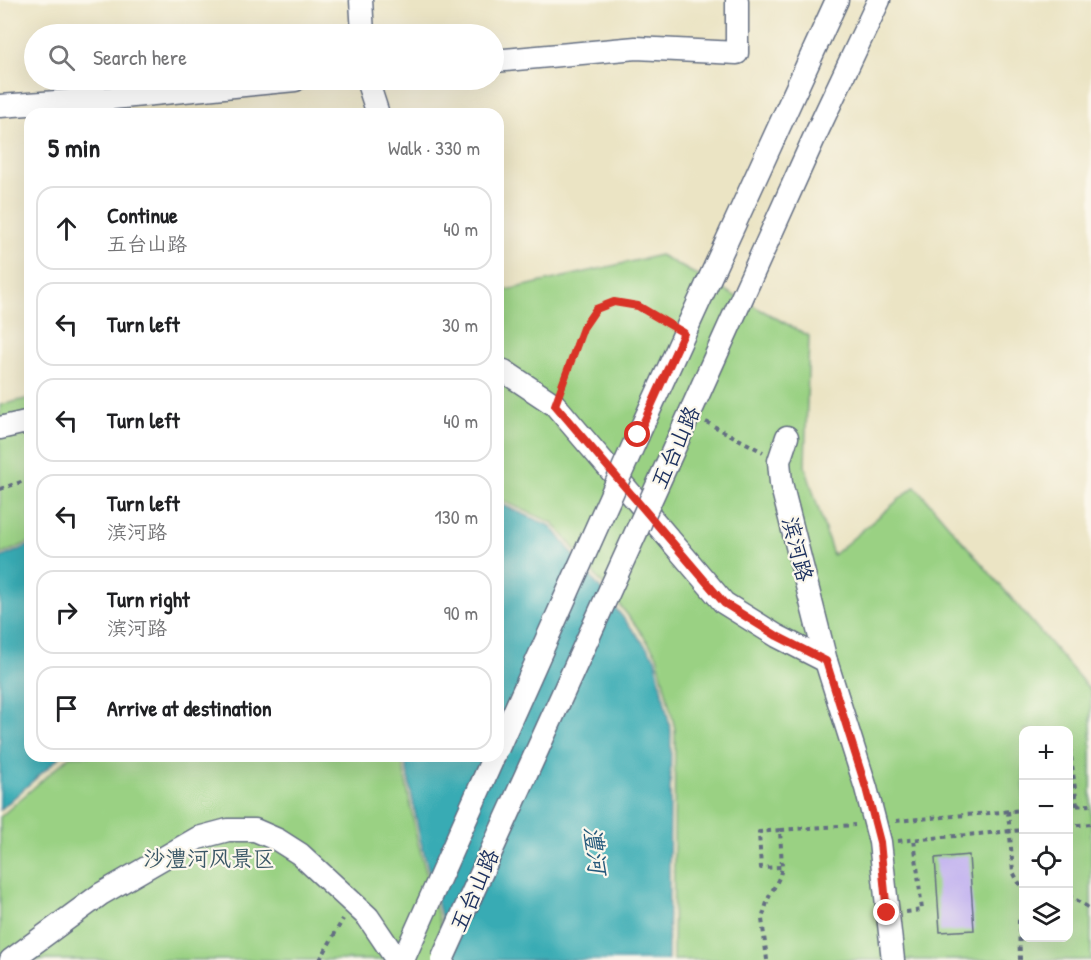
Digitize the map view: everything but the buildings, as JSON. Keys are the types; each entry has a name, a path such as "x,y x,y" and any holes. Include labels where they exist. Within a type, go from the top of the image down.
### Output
{"street":[{"path":"361,0 362,24"},
{"path":"504,60 636,48 737,53 736,0"},
{"name":"五台山路","path":"504,735 684,333 837,0"},
{"name":"五台山路","path":"442,960 814,138 879,0"},
{"path":"0,106 194,90"},
{"path":"371,90 376,108"},
{"path":"504,371 555,405 724,603 777,636 826,661"},
{"path":"0,428 24,422"},
{"name":"滨河路","path":"787,437 780,461 781,483 826,661 866,788 877,833 893,960"},
{"name":"五台山路","path":"403,960 491,762"},
{"path":"11,960 101,894 198,838 228,830 255,830 278,840 300,854 368,917 397,960"}],"path":[{"path":"555,405 583,328 596,309 614,302 638,306 684,333"},
{"path":"690,414 780,461"},
{"path":"0,489 24,481"},
{"path":"1073,773 1077,806"},
{"path":"1073,806 1091,805"},
{"path":"877,833 1019,810"},
{"path":"1008,811 1013,872 1021,888"},
{"path":"1073,826 1091,825"},
{"path":"767,960 762,919 782,867 780,830"},
{"path":"782,867 761,868 759,832 780,830 877,833 914,839 1019,830"},
{"path":"887,913 922,910 914,839"},
{"path":"1073,898 1091,909"},
{"path":"320,960 333,935"},
{"path":"1020,942 1020,960"}],"green space":[{"path":"660,255 809,336 805,466 833,555 915,486 1091,691 1091,960 673,960 675,729 657,655 553,523 504,502 504,291"},
{"path":"24,399 24,545 0,555 0,405"},
{"name":"沙澧河风景区","path":"63,762 402,762 417,839 450,960 0,960 0,817"}],"water":[{"name":"澧河","path":"504,506 551,526 655,658 671,731 668,960 453,960 420,839 405,762 504,762"},
{"path":"24,548 24,762 54,762 0,810 0,558"}],"route":[{"path":"638,435 684,333 638,306 614,302 596,309 583,328 555,405 724,603 777,636 826,661 866,788 880,842 887,913"}]}
